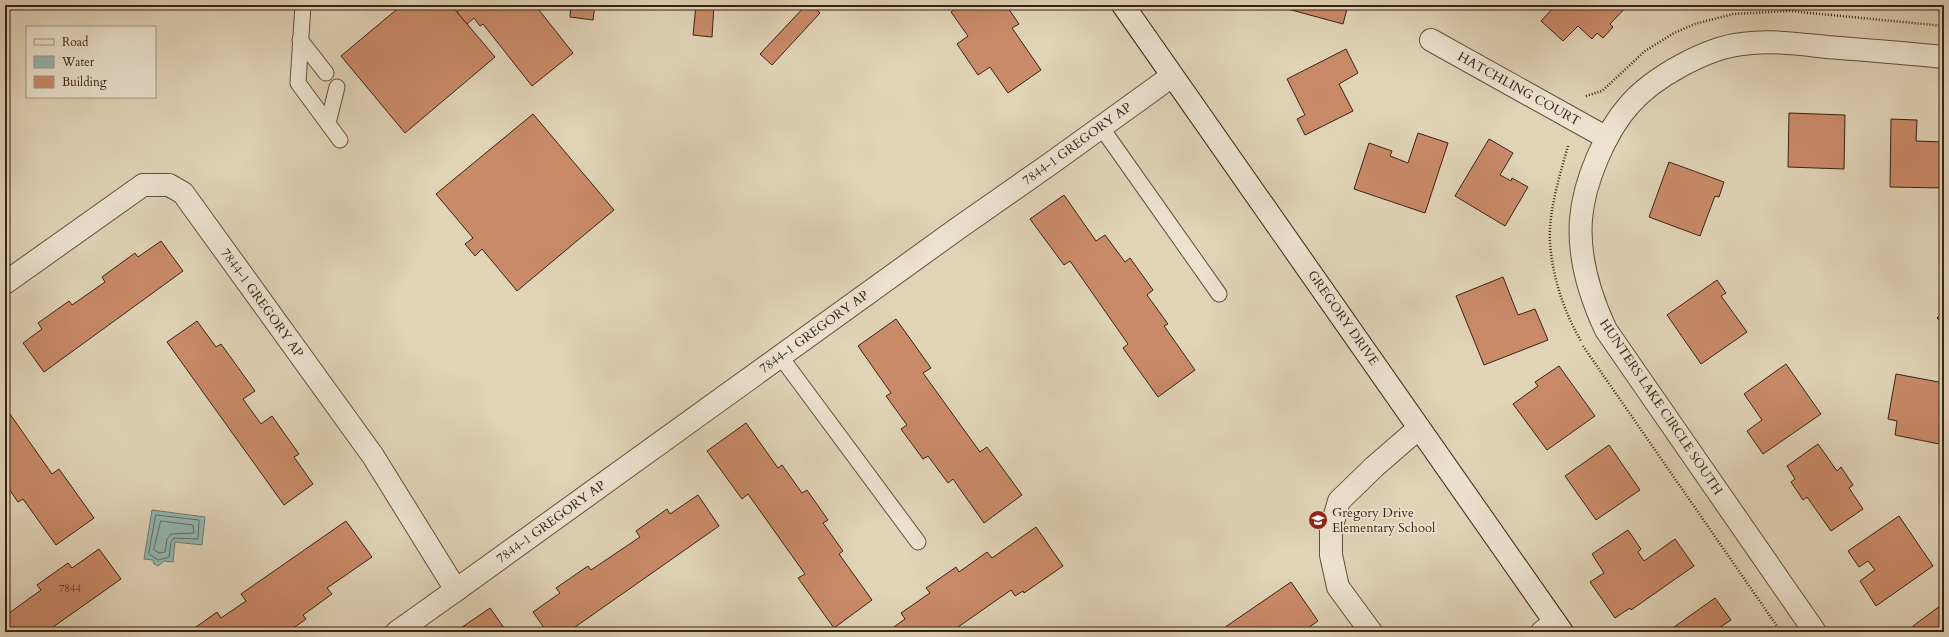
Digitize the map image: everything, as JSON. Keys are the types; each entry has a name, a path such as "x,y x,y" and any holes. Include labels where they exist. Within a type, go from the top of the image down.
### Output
{"street":[{"name":"GREGORY DRIVE","path":"1123,5 1419,428 1553,629"},
{"name":"HATCHLING COURT","path":"1431,40 1607,138"},
{"name":"HUNTERS LAKE CIRCLE SOUTH","path":"1815,632 1606,330 1597,310 1582,258 1581,219 1591,171 1607,138 1630,104 1664,75 1710,52 1741,44 1771,42 1944,57"},
{"name":"7844-1 GREGORY AP","path":"397,632 1172,76"},
{"name":"7844-1 GREGORY AP","path":"5,283 143,185 169,185 183,192 373,456 456,590"},
{"path":"1371,632 1338,587 1331,555 1331,529 1339,501 1374,467 1419,428"}],"lane":[{"path":"303,5 298,82 340,140"},
{"path":"300,40 326,73"},
{"path":"328,124 337,87"},
{"path":"1101,127 1219,294"},
{"path":"780,356 918,542"}],"path":[{"path":"1781,632 1589,356 1574,330 1562,301 1550,242 1552,214 1567,148 1586,96 1602,91 1645,51 1674,33 1688,27 1733,14 1790,11 1944,26"}],"water":[{"path":"152,510 205,517 202,545 175,542 173,562 164,561 158,566 154,564 153,560 144,559"}],"building":[{"path":"402,5 451,5 495,57 405,133 341,56"},
{"path":"465,5 535,5 573,53 532,86 483,24 480,26 474,18 467,24 457,12"},
{"path":"571,5 595,5 593,20 570,17"},
{"path":"696,5 714,5 712,37 693,35"},
{"path":"806,5 812,5 820,13 772,65 760,54"},
{"path":"960,5 1006,5 1019,24 1012,28 1041,70 1008,93 990,67 978,75 957,44 968,36 951,12"},
{"path":"1285,5 1348,5 1343,24 1284,8"},
{"path":"1556,5 1628,5 1610,24 1613,27 1603,38 1597,33 1592,39 1578,26 1563,41 1541,21"},
{"path":"1346,49 1358,73 1339,84 1353,111 1305,135 1297,119 1305,115 1287,79"},
{"path":"1789,113 1845,115 1844,169 1788,167"},
{"path":"533,114 614,210 517,291 482,249 475,256 465,244 473,238 436,194"},
{"path":"1891,119 1917,120 1916,141 1944,142 1944,188 1890,187"},
{"path":"1418,133 1448,143 1425,213 1354,189 1369,143 1392,151 1390,156 1408,163"},
{"path":"1489,139 1513,153 1500,175 1511,181 1512,178 1528,187 1505,226 1455,196"},
{"path":"1669,162 1724,182 1719,197 1715,196 1700,236 1649,217"},
{"path":"1064,195 1096,241 1105,235 1125,262 1130,258 1153,290 1147,295 1168,324 1164,326 1195,370 1158,397 1123,348 1128,344 1070,261 1064,265 1030,219"},
{"path":"161,241 183,271 44,372 23,343 42,329 38,323 69,301 72,305 105,282 102,277 135,253 138,257"},
{"path":"1503,277 1518,315 1535,309 1548,340 1484,365 1456,296"},
{"path":"1717,280 1726,293 1721,296 1747,332 1701,364 1667,315"},
{"path":"1944,312 1944,325 1937,318"},
{"path":"896,319 931,368 923,373 980,452 987,447 1022,495 984,523 953,479 948,483 928,456 923,459 901,429 907,425 886,396 891,393 858,346"},
{"path":"197,321 216,347 221,344 255,391 243,399 261,424 272,416 299,454 294,457 313,484 284,505 167,342"},
{"path":"1786,364 1821,414 1763,454 1747,431 1762,420 1744,394"},
{"path":"1559,366 1595,416 1547,450 1513,404 1538,386 1535,382"},
{"path":"1896,374 1944,383 1944,445 1895,435 1897,421 1888,419"},
{"path":"5,407 52,474 59,469 94,518 56,545 23,499 18,502 5,483"},
{"path":"746,423 778,468 782,465 802,493 807,490 828,520 823,523 843,551 839,554 872,600 834,628 798,578 805,574 748,494 742,499 707,451"},
{"path":"1818,444 1837,471 1841,467 1853,485 1849,488 1863,509 1831,531 1807,497 1803,500 1791,482 1795,479 1787,466"},
{"path":"1609,445 1640,490 1596,520 1565,476"},
{"path":"698,495 719,526 568,632 547,632 533,612 560,593 556,588 588,566 591,570 640,537 636,531 667,509 670,514"},
{"path":"1899,516 1933,566 1876,606 1860,581 1875,570 1868,561 1859,567 1848,551"},
{"path":"346,521 372,557 327,588 332,594 303,615 306,619 288,632 189,632 217,612 221,618 246,601 241,594"},
{"path":"1036,527 1063,566 1024,593 1023,591 1015,596 1011,590 951,632 887,632 905,619 901,613 930,593 926,588 956,567 959,572 987,552 992,558"},
{"path":"1628,530 1641,549 1638,552 1644,561 1675,539 1694,566 1631,610 1630,608 1615,618 1590,582 1604,573 1592,554"},
{"path":"99,549 121,579 46,632 5,632 5,616 41,590 37,585 68,563 72,568"},
{"path":"1291,582 1318,621 1302,632 1218,632"},
{"path":"1715,598 1731,620 1716,630 1717,632 1667,632"},
{"path":"1944,603 1944,632 1918,632 1913,626"},
{"path":"490,608 507,632 455,632"}],"place":[{"name":"Gregory Drive Elementary School","path":"1318,520"}]}
